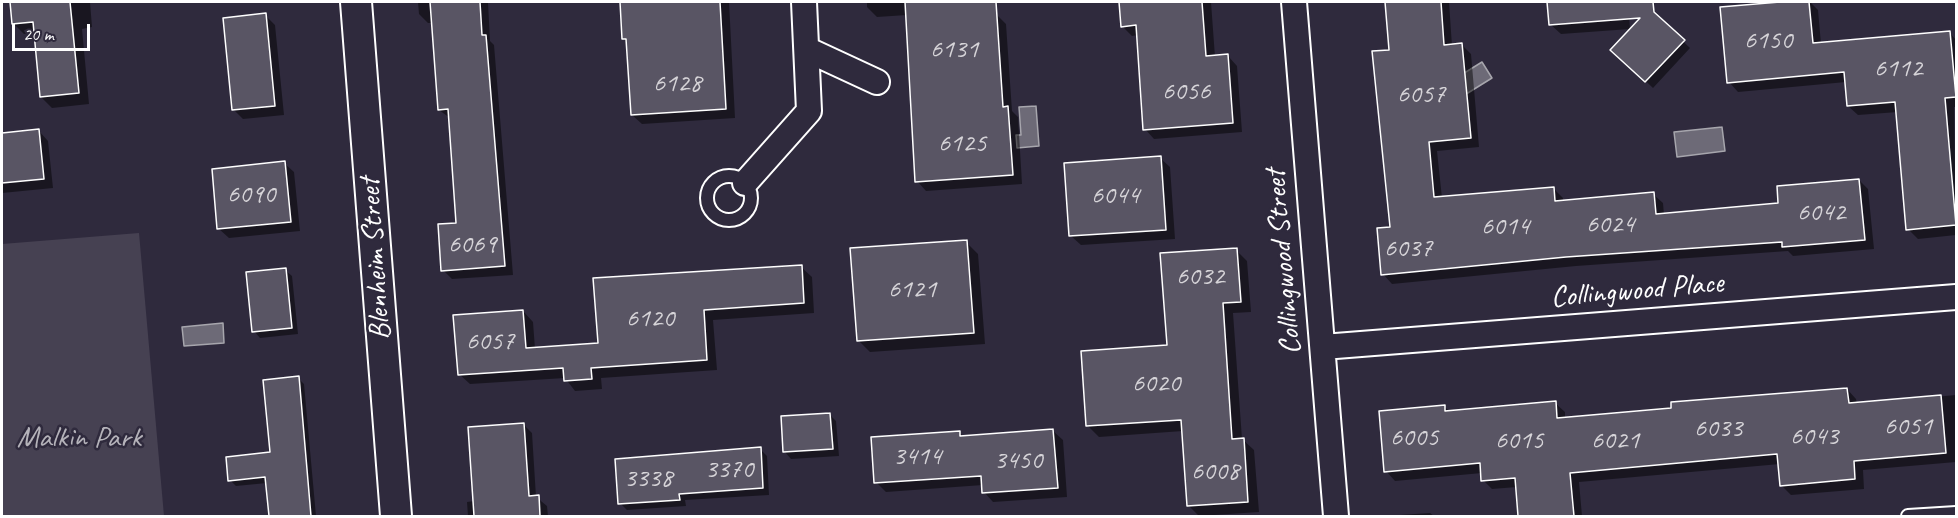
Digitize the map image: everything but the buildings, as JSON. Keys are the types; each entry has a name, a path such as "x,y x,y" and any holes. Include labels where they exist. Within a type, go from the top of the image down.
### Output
{"street":[{"name":"Blenheim Street","path":"356,2 396,516"},
{"path":"745,183 810,111 804,2"},
{"name":"Collingwood Street","path":"1294,2 1336,516"},
{"path":"808,50 877,82"},
{"name":"Collingwood Place","path":"1323,347 1956,297"}],"lane":[{"path":"1908,516 1956,513"}],"green space":[{"name":"Malkin Park","path":"139,233 164,516 2,516 2,244"}],"shaded area":[{"path":"1482,62 1492,78 1455,101 1445,85"},
{"path":"1036,106 1039,146 1017,148 1016,135 1021,135 1019,107"},
{"path":"1722,127 1725,151 1677,157 1674,132"},
{"path":"223,323 224,343 184,346 182,327"}]}
